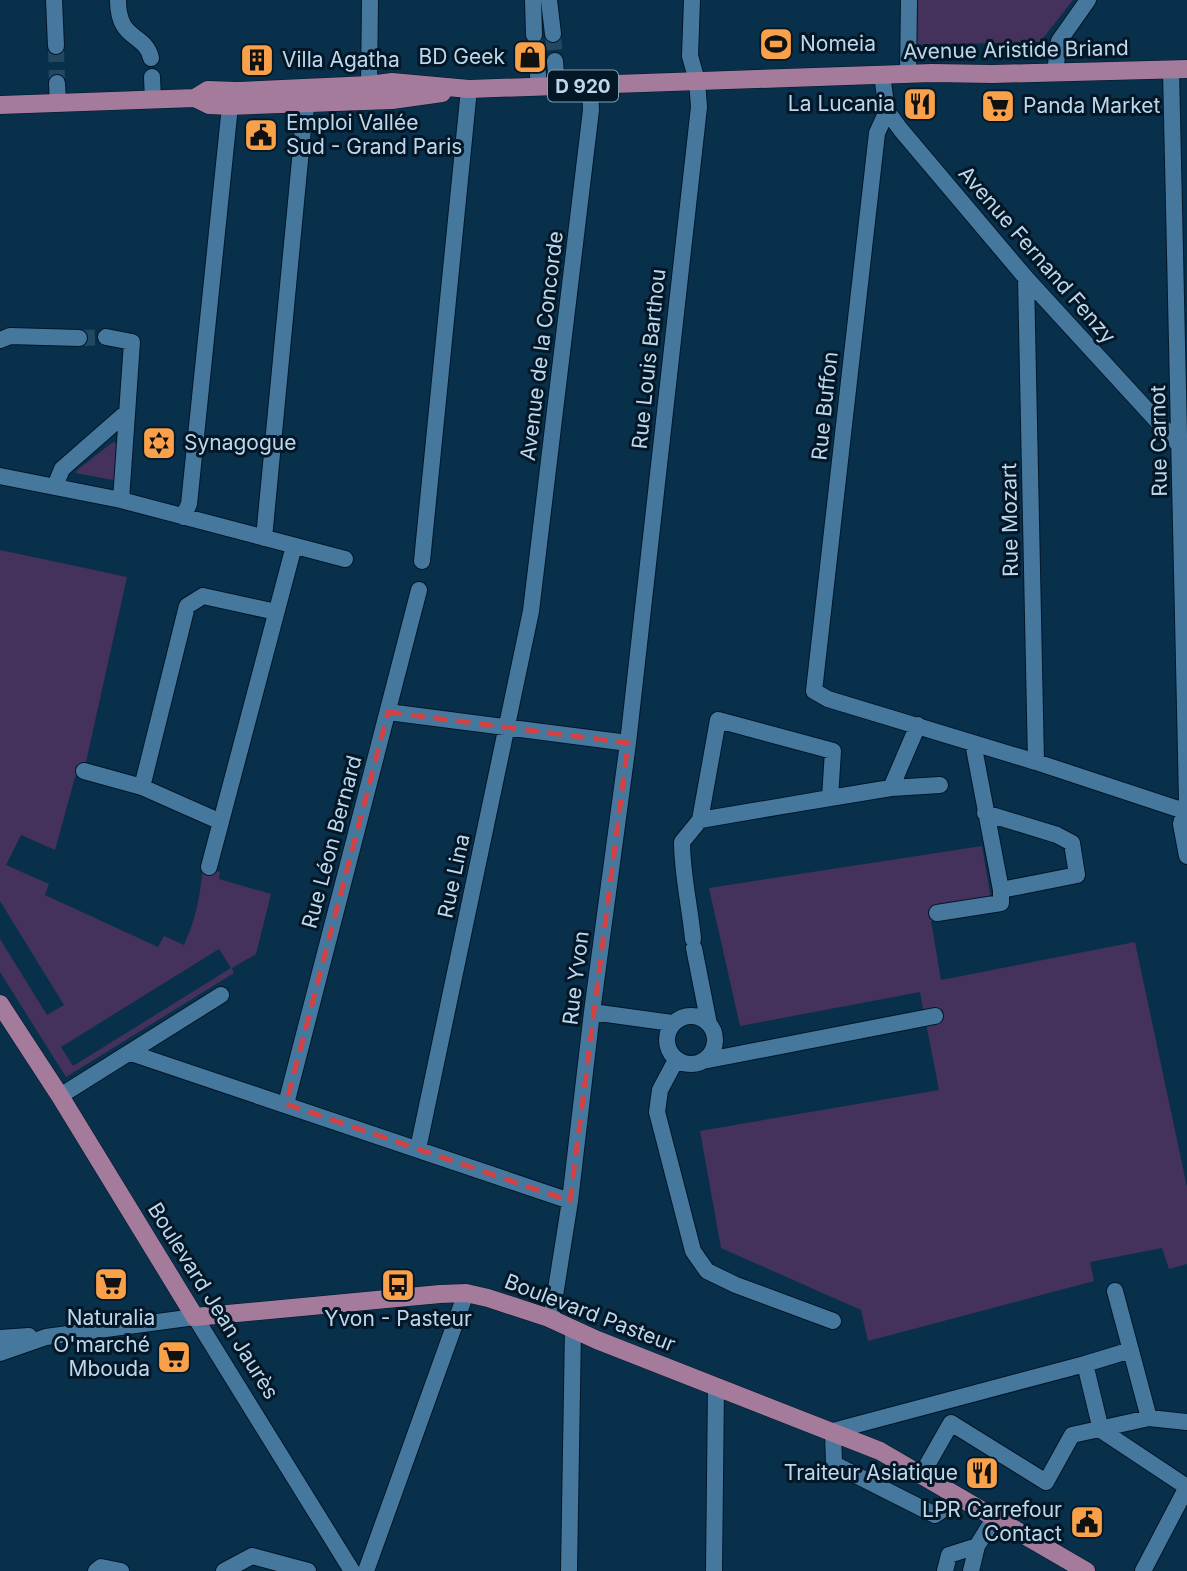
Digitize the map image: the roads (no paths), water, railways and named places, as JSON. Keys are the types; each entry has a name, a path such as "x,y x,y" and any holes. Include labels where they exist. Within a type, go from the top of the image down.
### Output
{"main road":[{"name":"Avenue Aristide Briand","path":"0,105 195,98 208,90 234,99 359,101 392,100 469,89 908,74 1179,69"},
{"name":"Avenue Aristide Briand","path":"234,99 391,82 469,89"},
{"name":"Boulevard Jean Jaurès","path":"0,1004 195,1317"},
{"name":"Boulevard Pasteur","path":"195,1317 393,1297 467,1293 488,1298 549,1318 880,1451 1086,1571"}],"street":[{"path":"54,0 56,46"},
{"path":"118,0 118,16 127,32 146,46 151,58"},
{"path":"359,101 369,85 370,0"},
{"path":"533,0 534,35"},
{"path":"549,0 552,34"},
{"name":"Rue Louis Barthou","path":"640,643 699,107 697,81 690,56 692,0"},
{"path":"908,74 909,0"},
{"path":"1055,72 1059,41 1088,0"},
{"path":"555,61 557,86"},
{"path":"537,62 538,87"},
{"name":"Rue Carnot","path":"1179,69 1187,800 1181,824 1187,856"},
{"path":"882,75 887,111"},
{"path":"152,77 153,100"},
{"path":"57,83 58,103"},
{"name":"Avenue de la Concorde","path":"531,611 591,110 590,85"},
{"path":"422,561 469,89"},
{"path":"183,517 189,504 234,99"},
{"path":"264,538 307,102"},
{"name":"Avenue Fernand Fenzy","path":"887,111 1026,278 1184,446"},
{"name":"Rue Buffon","path":"887,111 877,133 814,691 828,699 918,725"},
{"name":"Rue Mozart","path":"1026,278 1036,762"},
{"path":"0,340 10,336 79,338"},
{"path":"107,337 132,342 121,500"},
{"path":"55,486 62,468 127,412"},
{"path":"0,475 121,500 345,559"},
{"path":"209,867 294,545"},
{"name":"Rue Léon Bernard","path":"286,1104 419,590"},
{"path":"142,787 187,607 203,596 276,612"},
{"name":"Rue Lina","path":"418,1149 531,611"},
{"name":"Rue Yvon","path":"549,1318 553,1308 570,1201 640,643"},
{"path":"388,712 628,743"},
{"path":"703,1061 715,1044 715,1037 709,1024 694,943 682,864 682,842 700,820 719,720 833,751 830,798"},
{"path":"891,788 918,725 1185,811"},
{"path":"937,913 1001,903 1001,890 973,744"},
{"path":"84,771 142,787 221,822"},
{"path":"700,820 891,788 940,785"},
{"path":"985,813 1057,835 1072,843 1077,876 1001,890"},
{"path":"60,1097 221,995"},
{"path":"592,1012 673,1023"},
{"path":"709,1024 695,1015 679,1018 673,1023 666,1038 676,1060 689,1064 934,1016"},
{"path":"131,1053 570,1201"},
{"path":"676,1060 660,1090 657,1112 693,1251 707,1270 736,1285 833,1321"},
{"path":"1115,1291 1149,1418"},
{"path":"366,1571 467,1293"},
{"path":"0,1353 46,1338 195,1317"},
{"name":"Boulevard Jean Jaurès","path":"195,1317 352,1571"},
{"path":"569,1571 573,1329"},
{"path":"0,1338 46,1338"},
{"path":"961,1497 935,1516 845,1470 834,1464 833,1431 1131,1350"},
{"path":"1085,1364 1101,1430 1186,1487 1143,1571"},
{"path":"714,1571 716,1387"},
{"path":"922,1474 951,1423 1045,1482 1072,1435 1149,1418 1187,1422"},
{"path":"971,1571 977,1546 995,1517"},
{"path":"945,1571 949,1555 977,1546"},
{"path":"224,1571 252,1556 308,1571"},
{"path":"96,1571 101,1567 121,1571"}],"tunnel":[{"path":"553,34 555,61"},
{"path":"534,35 537,62"},
{"path":"56,46 57,83"},
{"path":"79,338 106,337"}],"place":[{"name":"Nomeia","path":"776,44"},
{"name":"BD Geek","path":"530,57"},
{"name":"Villa Agatha","path":"257,60"},
{"name":"La Lucania","path":"920,104"},
{"name":"Panda Market","path":"998,106"},
{"name":"Emploi Vallée Sud - Grand Paris","path":"261,135"},
{"name":"Synagogue","path":"159,443"},
{"name":"Naturalia","path":"111,1284"},
{"name":"Yvon - Pasteur","path":"398,1285"},
{"name":"O'marché Mbouda","path":"174,1357"},
{"name":"Traiteur Asiatique","path":"982,1473"},
{"name":"LPR Carrefour Contact","path":"1087,1522"}]}
